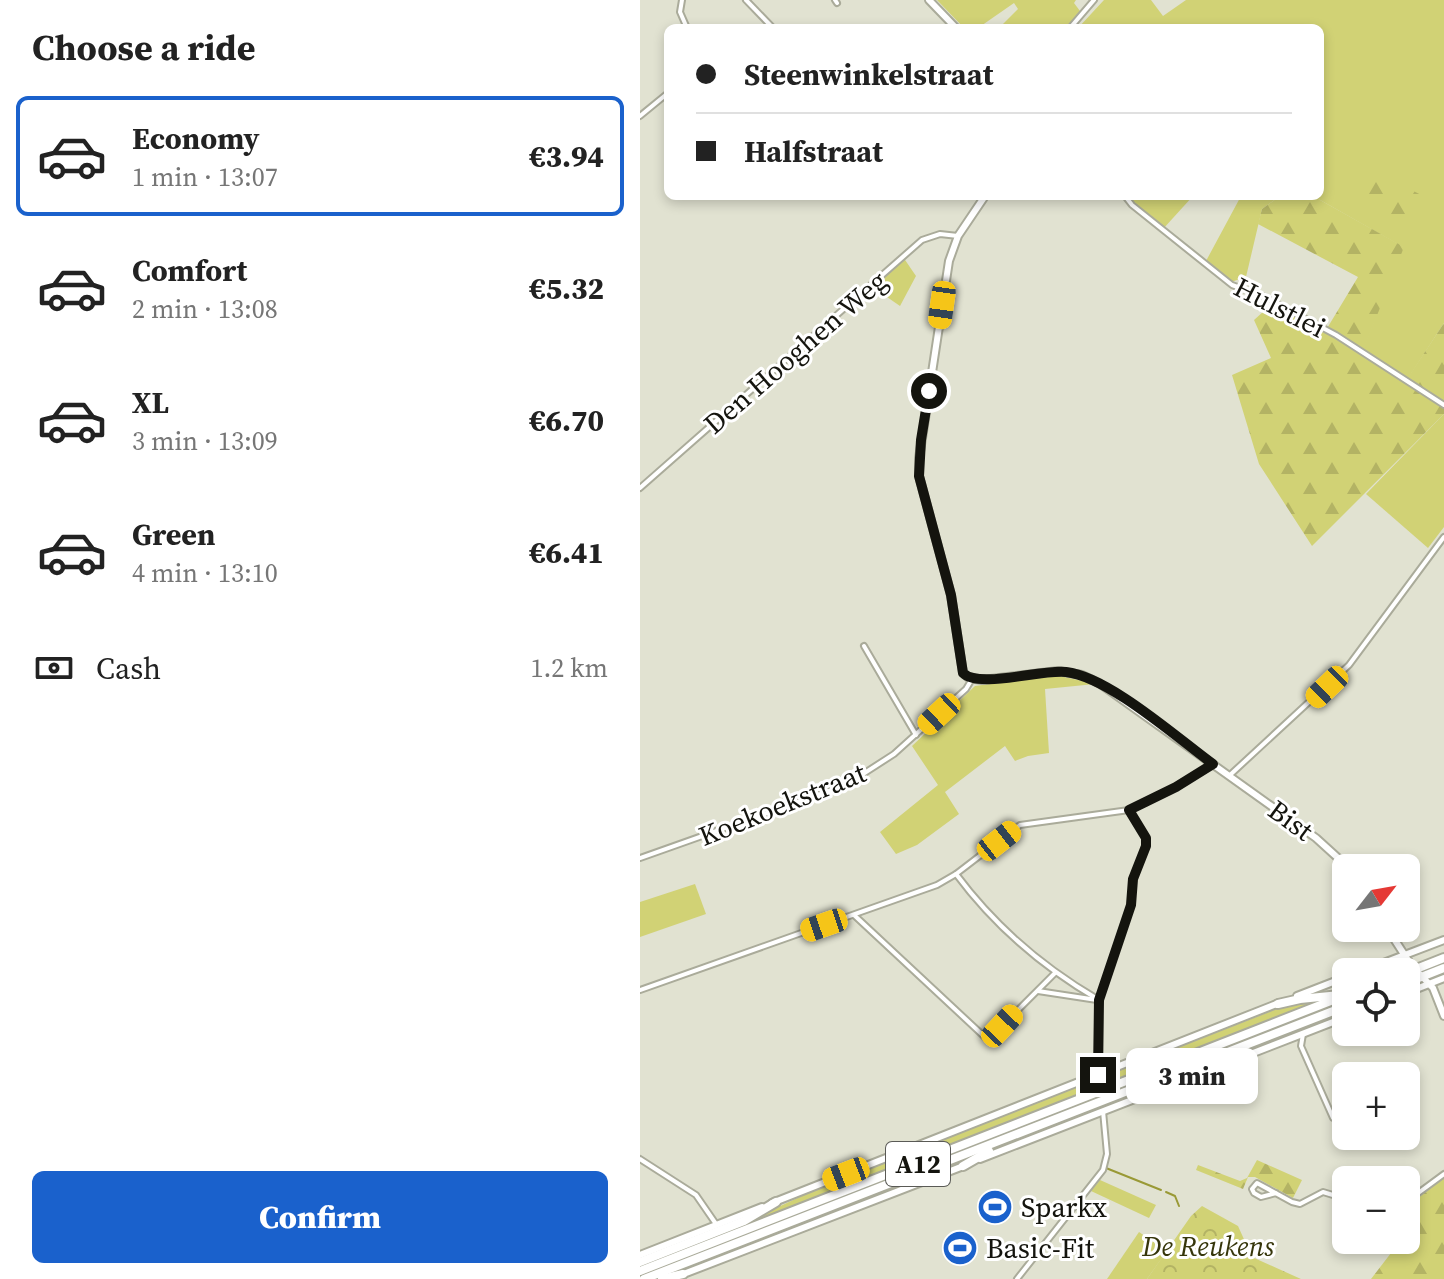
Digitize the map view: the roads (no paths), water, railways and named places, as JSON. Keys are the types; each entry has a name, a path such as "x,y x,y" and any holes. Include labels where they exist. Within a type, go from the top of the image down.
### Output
{"highway":[{"path":"1420,967 1444,958"},
{"path":"1422,977 1444,968"},
{"path":"1278,1004 1332,996"},
{"name":"A12","path":"640,1271 1332,1000"},
{"name":"A12","path":"644,1279 1332,1011"},
{"path":"963,1166 1006,1140"},
{"path":"640,1262 744,1221 776,1202"},
{"path":"662,1279 683,1274"}],"main road":[{"path":"929,0 952,24"},
{"path":"972,679 963,673 961,666 951,595 919,476 921,440 949,261 958,236 982,200"},
{"name":"Bist","path":"972,679 1013,678 1056,671 1082,675 1121,697 1335,854"},
{"path":"1391,958 1444,940"},
{"path":"1395,942 1404,958"},
{"path":"1422,977 1430,984 1444,1016"},
{"path":"1420,988 1444,978"},
{"path":"640,1255 1332,983"},
{"path":"670,1279 1332,1023"}],"street":[{"path":"682,0 680,12 685,24"},
{"path":"746,0 769,24"},
{"path":"1073,24 1094,0"},
{"path":"640,116 664,96"},
{"name":"Hulstlei","path":"1128,200 1232,285 1265,297 1336,335 1444,405"},
{"name":"Den Hooghen Weg","path":"640,488 922,240 940,234 958,236"},
{"path":"1230,775 1349,665 1444,537"},
{"path":"864,646 916,735"},
{"name":"Koekoekstraat","path":"640,858 843,786 882,763 916,735 966,689 972,679"},
{"path":"640,990 915,895 956,874 1020,825 1129,810 1176,787 1213,764"},
{"path":"1098,1075 1099,1000 1131,905 1133,879 1146,846 1146,838 1129,810"},
{"path":"956,874 969,892 1018,941 1055,973 1099,1000"},
{"path":"854,915 988,1040 1055,973"},
{"path":"1037,990 1099,1000"},
{"path":"1303,1034 1301,1046 1332,1116"},
{"path":"1017,1279 1103,1170 1107,1154 1103,1111"},
{"path":"640,1159 696,1195 717,1225"},
{"path":"1420,1192 1444,1174"},
{"path":"1276,1193 1261,1197 1252,1189 1257,1183 1300,1204 1323,1192 1332,1195"}],"waterway":[{"path":"1106,1168 1161,1190"},
{"path":"1166,1192 1175,1196 1179,1206"}],"place":[{"name":"Sparkx","path":"995,1207"},
{"name":"Basic-Fit","path":"960,1248"}],"park label":[{"name":"De Reukens","path":"1208,1246"}]}
